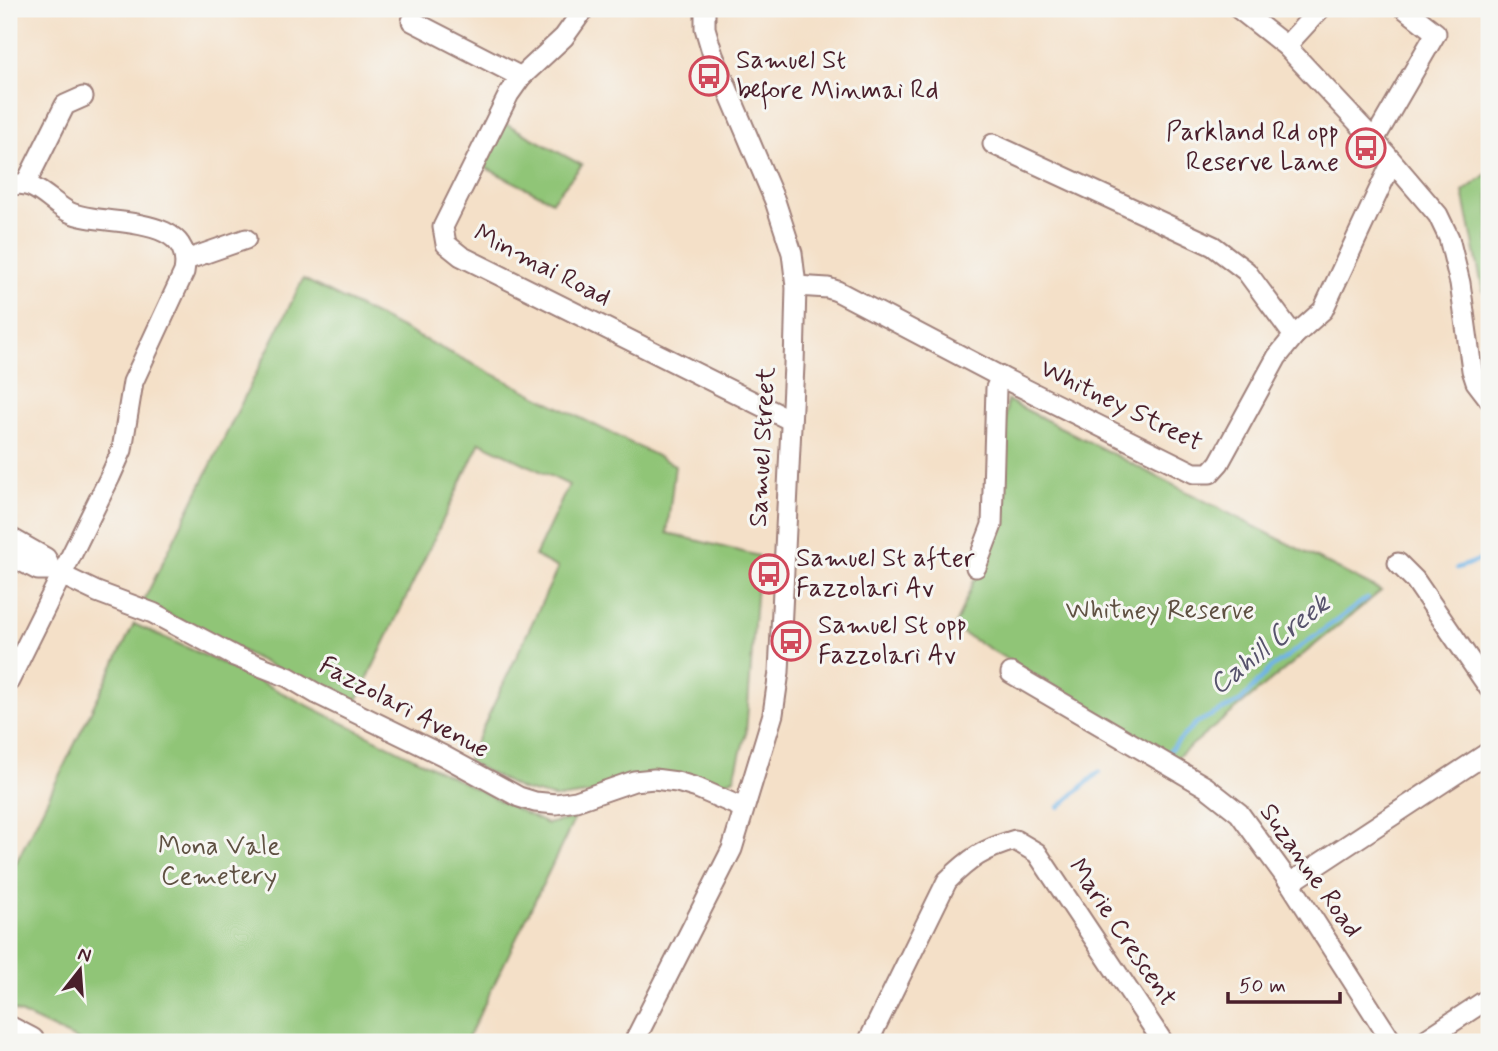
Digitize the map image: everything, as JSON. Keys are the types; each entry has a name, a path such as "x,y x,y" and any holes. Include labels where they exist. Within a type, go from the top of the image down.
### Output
{"highway":[{"path":"9,1031 30,1042"}],"street":[{"name":"Minmai Road","path":"584,9 564,37 521,77 509,94 443,227 446,244 461,256 790,421"},
{"name":"Samuel Street","path":"634,1042 726,864 768,732 777,693 796,286 786,229 713,55 705,28 705,9"},
{"path":"1239,9 1286,47 1374,140 1438,215 1448,238 1462,292 1472,370 1476,382 1489,399"},
{"path":"1286,47 1320,9"},
{"path":"1374,140 1436,33 1405,9"},
{"path":"412,21 521,77"},
{"path":"9,681 56,572 122,450 133,382 184,272 186,260 182,249 170,235 146,226 72,214 17,185 65,104 83,97"},
{"path":"993,144 1213,246 1246,271 1294,336"},
{"name":"Whitney Street","path":"796,286 837,291 1001,377 1194,473 1210,473 1219,463 1277,357 1294,336 1323,310 1392,162"},
{"path":"186,260 246,239"},
{"path":"976,567 992,525 996,388 1001,377"},
{"name":"Fazzolari Avenue","path":"9,537 46,558 56,572"},
{"name":"Fazzolari Avenue","path":"9,555 38,569 56,572 97,592 153,613 234,656 288,677 519,797 556,804 576,801 634,781 654,779 697,788 743,808"},
{"path":"1398,564 1415,580 1489,688"},
{"name":"Suzanne Road","path":"1011,673 1206,787 1239,813 1290,883 1392,1042"},
{"path":"1290,883 1489,752"},
{"name":"Marie Crescent","path":"871,1038 947,881 967,860 989,847 1015,840 1037,853 1163,1042"},
{"path":"1422,1042 1489,998"},
{"path":"871,1038 891,1042"}],"green space":[{"path":"501,121 582,165 552,201 480,165"},
{"path":"1489,172 1489,296 1483,291 1463,192"},
{"path":"303,279 675,465 667,533 759,556 746,733 734,778 721,784 700,779 557,798 520,789 467,761 558,568 535,556 569,485 480,442 354,707 143,602"},
{"name":"Whitney Reserve","path":"1007,400 1381,591 1176,758 954,628 1001,516"},
{"name":"Mona Vale Cemetery","path":"134,624 226,665 547,824 575,818 466,1042 82,1042 9,1008 9,877"}],"waterway":[{"name":"Cahill Creek","path":"1457,568 1489,557"},
{"name":"Cahill Creek","path":"1168,752 1196,723 1241,701 1270,669 1367,598"},
{"name":"Cahill Creek","path":"1059,807 1099,772"}],"place":[{"name":"Samuel St before Minmai Rd","path":"709,76"},
{"name":"Parkland Rd opp Reserve Lane","path":"1366,148"},
{"name":"Samuel St after Fazzolari Av","path":"769,574"},
{"name":"Samuel St opp Fazzolari Av","path":"791,641"}]}
